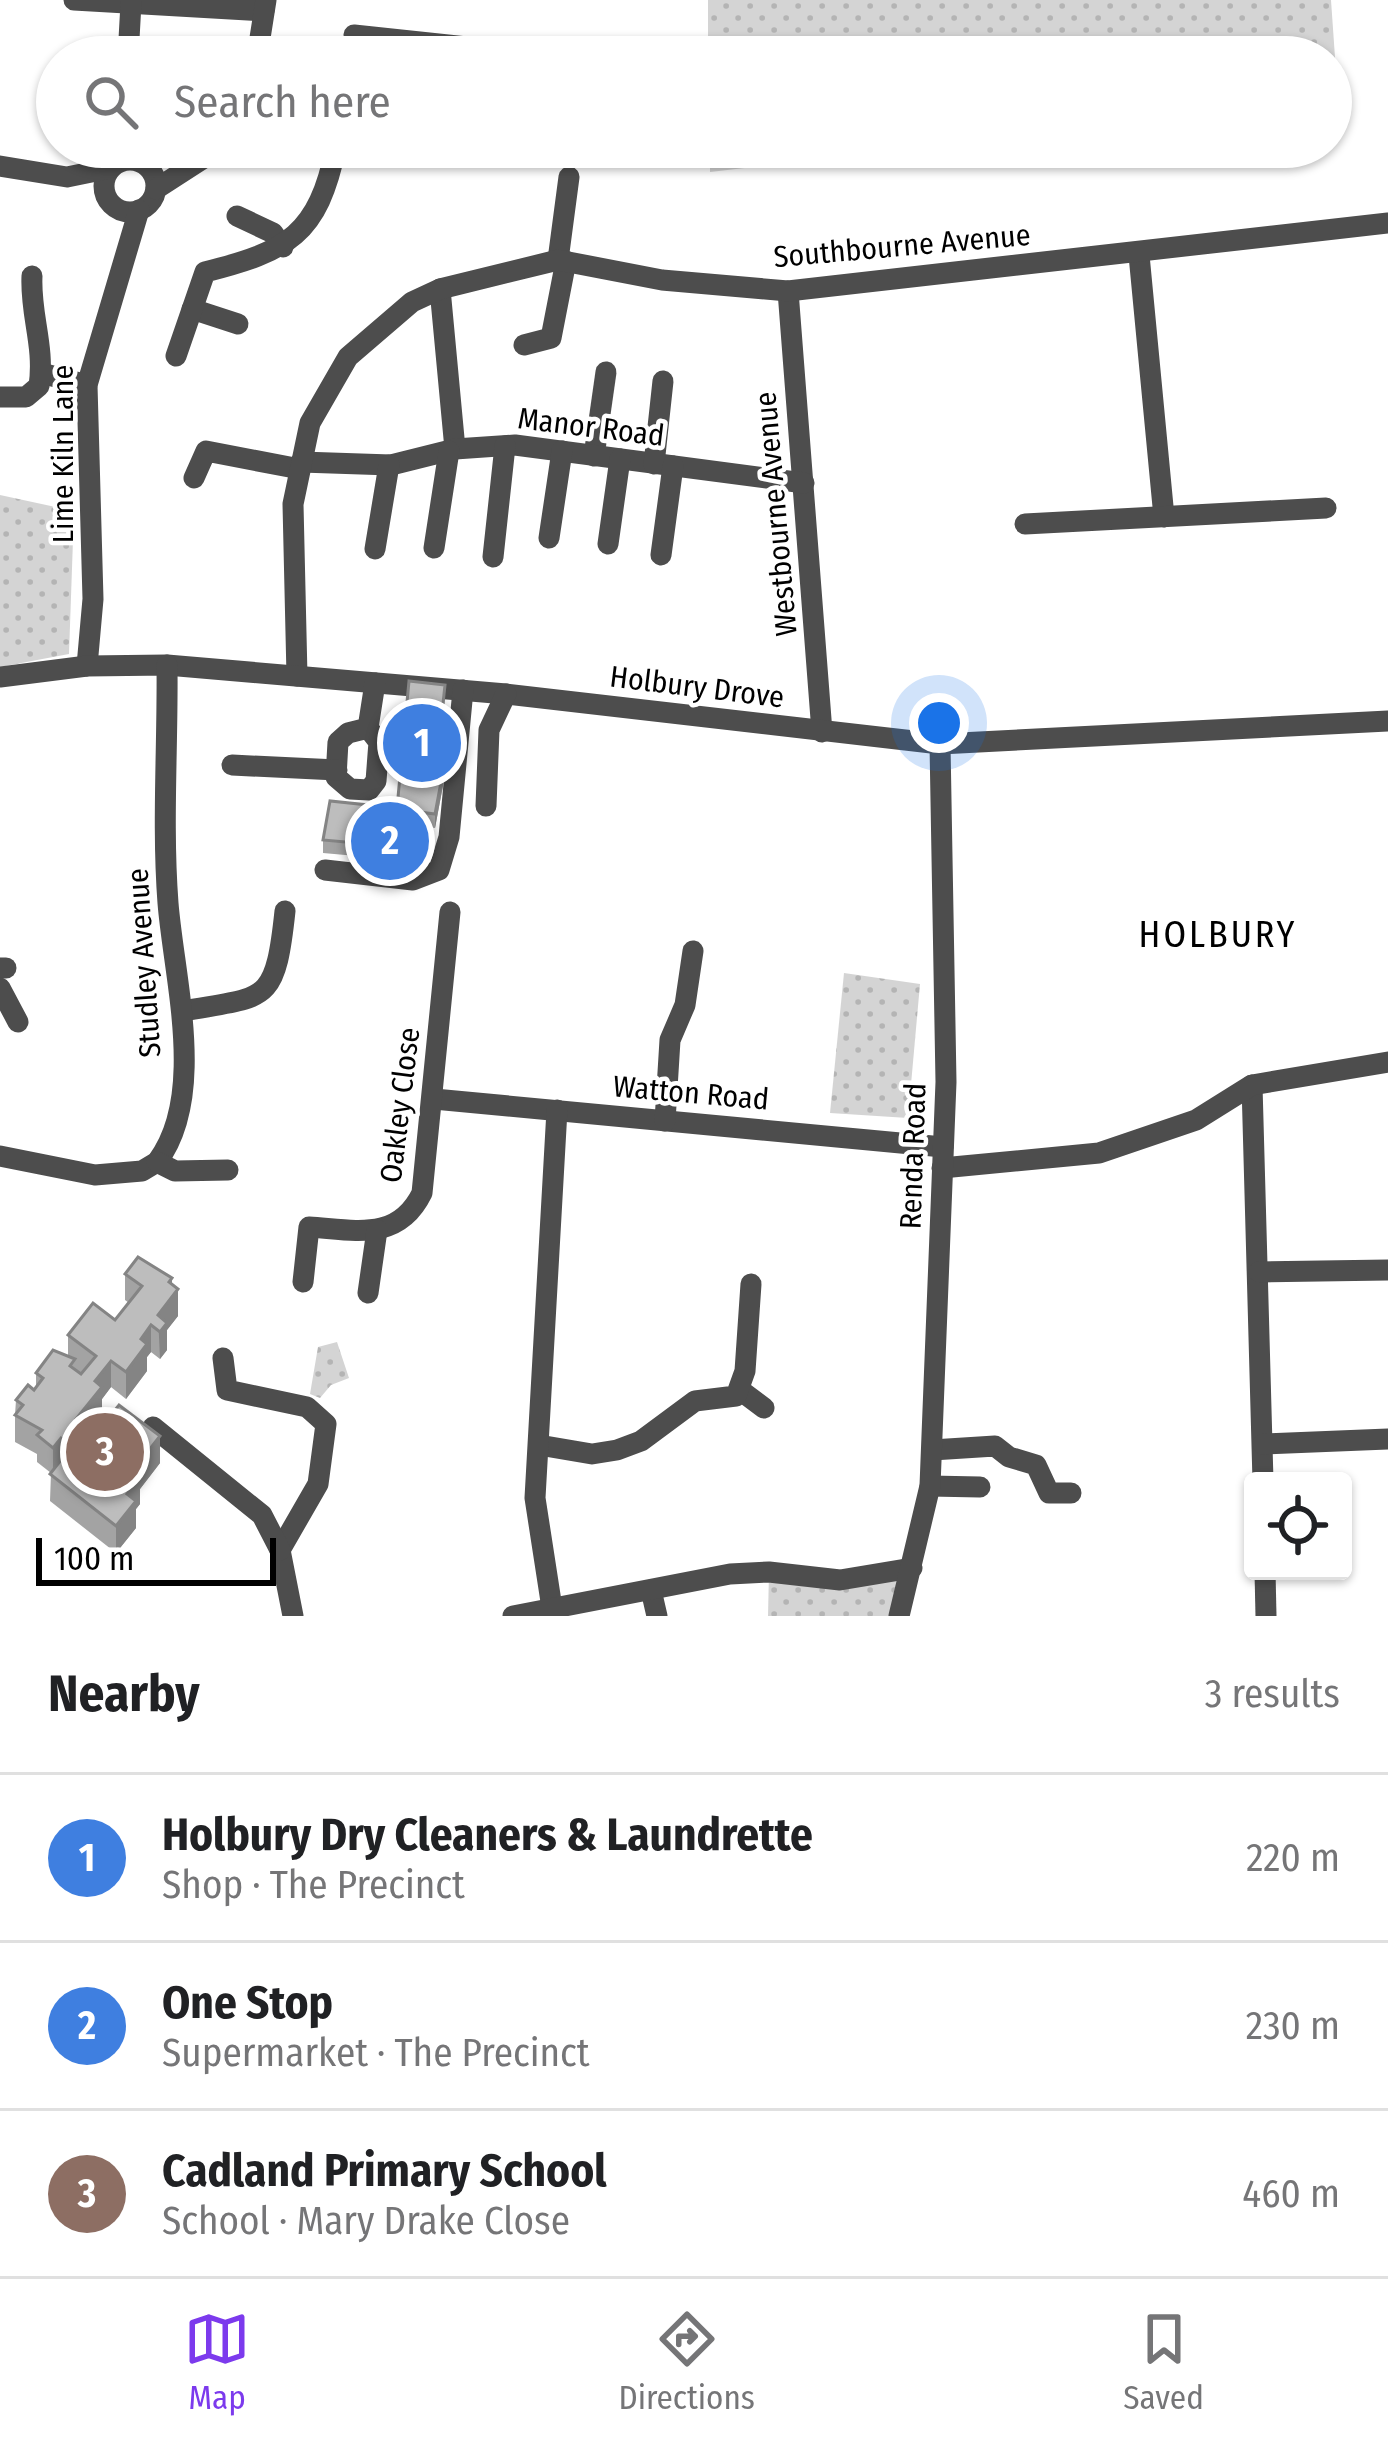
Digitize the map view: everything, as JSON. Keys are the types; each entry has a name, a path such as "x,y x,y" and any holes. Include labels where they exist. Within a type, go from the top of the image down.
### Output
{"street":[{"path":"74,0 265,5 260,36"},
{"path":"129,36 131,3"},
{"path":"354,35 359,36"},
{"path":"0,166 67,176 111,168 120,204"},
{"path":"141,168 154,181"},
{"path":"120,204 154,181 189,168"},
{"path":"176,356 205,272 283,247 319,207 330,168"},
{"path":"67,176 120,204"},
{"path":"524,345 551,338 568,177"},
{"name":"Lime Kiln Lane","path":"87,666 92,598 87,385 125,247 120,204"},
{"path":"236,216 273,232 283,247"},
{"name":"Southbourne Avenue","path":"297,676 293,504 310,423 348,357 412,302 440,289 562,260 662,280 788,291 1388,223"},
{"path":"1138,254 1164,517"},
{"path":"0,397 33,394 41,373 44,352 30,311 32,276"},
{"path":"434,548 452,450 440,289"},
{"name":"Westbourne Avenue","path":"788,291 822,732"},
{"path":"192,309 238,324"},
{"path":"594,456 606,372"},
{"path":"41,373 87,385"},
{"path":"661,554 663,381"},
{"path":"494,557 505,446"},
{"name":"Manor Road","path":"194,478 206,451 300,465 389,465 452,450 505,446 804,483"},
{"path":"549,538 562,452"},
{"path":"608,544 620,459"},
{"path":"375,549 389,465"},
{"path":"1025,524 1326,508"},
{"name":"Holbury Drove","path":"0,677 87,666 167,665 506,694 940,744 1388,721"},
{"name":"Studley Avenue","path":"157,1162 178,1125 183,1011 168,903 167,665"},
{"path":"368,728 338,742 336,777 350,789 369,790 376,781 379,742 368,728 374,683"},
{"path":"325,871 413,880 439,870 449,837 463,690"},
{"path":"486,806 489,730 506,694"},
{"name":"Renda Road","path":"899,1616 930,1486 932,1450 943,1157 940,744"},
{"path":"232,765 337,770"},
{"path":"183,1011 236,1006 268,983 280,955 285,911"},
{"name":"Oakley Close","path":"377,1231 406,1218 422,1193 450,912"},
{"path":"665,1120 670,1040 686,1005 693,951"},
{"path":"2,975 18,1022"},
{"path":"1263,1472 1252,1085 1388,1062"},
{"name":"Watton Road","path":"434,1099 665,1120 943,1157 1099,1153 1196,1120 1252,1085"},
{"path":"552,1608 535,1498 556,1110"},
{"path":"0,1156 116,1176 157,1162 175,1172 228,1170"},
{"path":"303,1282 309,1227 377,1231 368,1293"},
{"path":"1259,1272 1388,1270"},
{"path":"538,1445 592,1454 617,1450 641,1441 695,1401 728,1400 740,1390 751,1284"},
{"path":"224,1358 227,1390 307,1407 326,1424 318,1484 280,1550"},
{"path":"740,1390 764,1408"},
{"path":"153,1427 262,1515 280,1550 293,1616"},
{"path":"1262,1444 1388,1438"},
{"path":"932,1450 995,1446 1009,1457 1036,1465 1049,1493 1071,1493"},
{"path":"930,1486 980,1487"},
{"path":"513,1616 730,1574 769,1572 840,1580 912,1568"},
{"path":"1265,1580 1266,1616"},
{"path":"651,1590 657,1616"}],"shaded area":[{"path":"708,0 1331,0 1334,36 708,36"},
{"path":"0,495 74,511 69,654 0,667"},
{"path":"844,973 920,984 908,1118 830,1113"},
{"path":"337,1342 349,1378 331,1385 320,1398 310,1394 318,1347"},
{"path":"912,1568 899,1616 768,1616 769,1572"}],"building":[{"path":"409,681 445,685 439,741 423,742 448,745 435,814 404,810 401,847 323,840 330,801 397,808"},
{"path":"138,1257 172,1278 169,1282 178,1289 158,1315 167,1323 160,1332 151,1325 141,1339 147,1344 126,1372 111,1361 95,1381 102,1387 76,1419 103,1440 113,1427 106,1421 119,1405 160,1436 132,1472 140,1478 127,1494 136,1501 116,1526 50,1474 72,1446 61,1438 53,1448 37,1435 42,1430 15,1415 23,1405 16,1400 28,1385 34,1390 43,1378 36,1373 53,1350 75,1359 70,1366 81,1374 96,1356 68,1335 93,1303 115,1320 142,1286 125,1274"}],"place":[{"name":"Holbury Dry Cleaners & Laundrette","path":"422,743"},
{"name":"One Stop","path":"390,841"},
{"name":"Cadland Primary School","path":"105,1452"}],"district":[{"name":"HOLBURY","path":"1218,935"}]}
